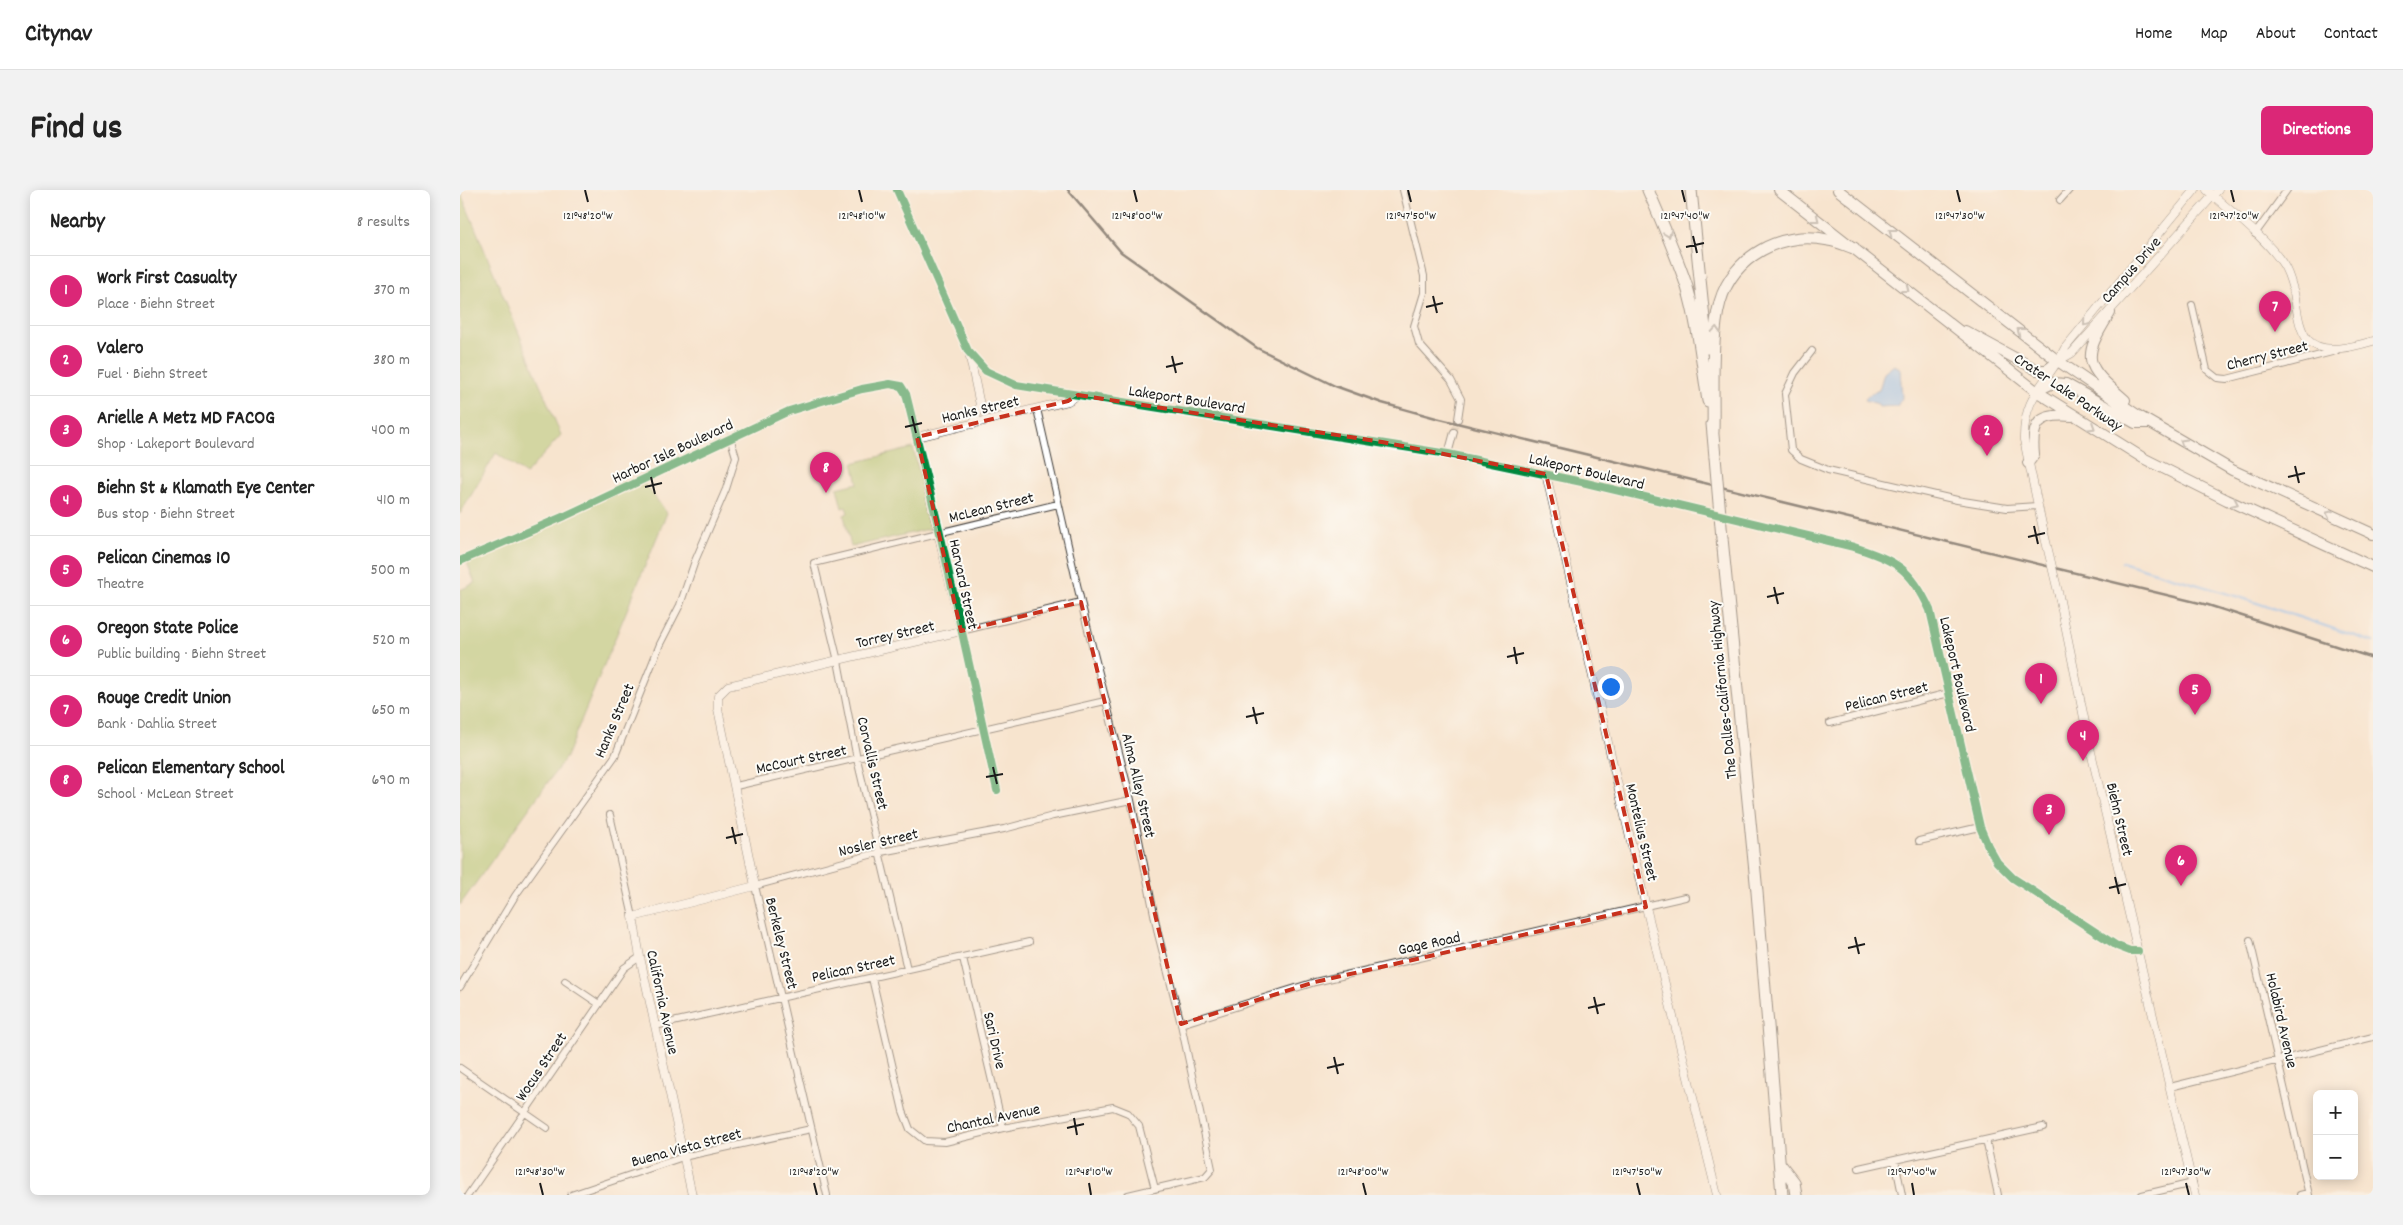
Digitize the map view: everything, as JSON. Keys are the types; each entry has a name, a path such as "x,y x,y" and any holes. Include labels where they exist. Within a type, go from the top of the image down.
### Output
{"highway":[{"name":"The Dalles-California Highway","path":"1648,190 1664,224 1687,289 1698,339 1713,432 1757,892 1782,1195"},
{"path":"1691,190 1713,432"},
{"path":"1713,432 1716,328 1720,301 1730,279 1744,260 1762,248 1784,240 1828,239 1854,248"},
{"path":"1780,1164 1794,1182 1796,1195"}],"main road":[{"name":"Crater Lake Parkway","path":"1779,190 2036,391 2076,417 2143,458 2228,500 2373,567"},
{"name":"Crater Lake Parkway","path":"1838,190 2058,361 2152,423 2232,470 2373,534"},
{"path":"2110,313 2093,340 2090,354 2093,368 2103,381 2152,423"},
{"path":"1952,325 1972,333 2036,370 2047,370 2058,361"},
{"path":"2036,391 2053,383 2066,384 2136,423 2152,423"},
{"path":"2028,463 2034,455 2032,435 2042,420 2057,415 2076,417"}],"street":[{"name":"Lakeport Boulevard","path":"897,190 968,351 986,371 1016,385 1448,454 1546,474 1854,547 1882,556 1904,570 1919,586 1930,610 1980,827 1997,862 2013,878 2117,946 2130,951 2138,951"},
{"path":"1403,190 1424,276 1424,293 1414,326 1419,344 1450,380 1461,399 1458,419"},
{"path":"2060,200 2069,190"},
{"name":"Campus Drive","path":"2036,391 2065,348 2195,190"},
{"path":"2256,234 2287,190"},
{"path":"2213,192 2256,234 2283,264 2290,276 2302,326 2308,340 2317,347 2342,349 2373,341"},
{"name":"Campus Drive","path":"2058,361 2072,354 2110,313 2213,192"},
{"name":"Cherry Street","path":"2192,304 2207,370 2217,378 2227,379 2342,349"},
{"path":"968,351 980,405 974,424"},
{"path":"1812,351 1795,373 1785,394 1791,450 1801,459 1828,470 1957,500 2007,508 2038,506"},
{"name":"Harbor Isle Boulevard","path":"460,561 565,516 789,411 862,389 890,384 901,386"},
{"name":"Harvard Street","path":"901,386 906,394 940,533 997,790"},
{"name":"Biehn Street","path":"2036,391 2028,408 2024,425 2028,463 2059,596 2091,752 2195,1195"},
{"name":"Hanks Street","path":"917,437 1068,401 1078,395"},
{"name":"Alma Alley Street","path":"1037,409 1058,504 1131,800 1158,934 1181,1024 1212,1169 1205,1177 1155,1189"},
{"path":"1448,454 1454,432"},
{"name":"Hanks Street","path":"460,987 515,896 615,756 660,644 684,597 695,561 726,488 736,457 730,437"},
{"name":"Montelius Street","path":"1546,474 1646,907 1716,1195"},
{"name":"McLean Street","path":"814,563 1058,504"},
{"name":"Corvallis Street","path":"814,563 838,661 857,759 881,852 907,969"},
{"name":"Torrey Street","path":"718,696 728,686 1082,602"},
{"name":"Pelican Street","path":"1830,723 1949,693"},
{"name":"Berkeley Street","path":"718,696 718,710 736,786 755,886 826,1195"},
{"name":"McCourt Street","path":"736,786 1106,701"},
{"name":"Nosler Street","path":"633,917 881,852 1004,829 1053,816 1131,800"},
{"name":"California Avenue","path":"610,815 692,1195"},
{"path":"1919,841 1980,827"},
{"name":"Gage Road","path":"1181,1024 1315,982 1684,897"},
{"name":"Holabird Avenue","path":"2250,940 2308,1194"},
{"name":"Pelican Street","path":"655,1026 1028,942"},
{"name":"Wocus Street","path":"468,1195 624,968 640,957"},
{"name":"Sari Drive","path":"963,958 1002,1128"},
{"name":"Chantal Avenue","path":"872,978 903,1111 910,1129 925,1141 945,1142 1002,1128 1113,1107 1128,1113 1139,1126 1155,1189"},
{"path":"565,981 599,1004"},
{"path":"2170,1087 2373,1037"},
{"path":"460,1068 547,1128"},
{"path":"1859,1168 2043,1127"},
{"name":"Buena Vista Street","path":"571,1195 683,1157 811,1130"},
{"path":"1986,1140 1998,1195"},
{"path":"1894,1160 1902,1195"},
{"path":"2142,1195 2192,1183"},
{"path":"1128,1195 1155,1189"},
{"path":"2300,1195 2308,1194"}],"highlighted area":[{"path":"1078,395 1382,442 1546,474 1646,907 1315,982 1181,1024 1081,602 961,631 917,437 1068,401"}],"green space":[{"path":"460,191 561,435 526,474 496,453 460,514"},
{"path":"913,448 933,528 851,547 844,515 848,513 846,507 842,508 837,488 858,483 853,463"},
{"path":"641,479 667,513 566,757 460,905 460,590 475,583 466,560"}],"water":[{"path":"1894,365 1900,368 1902,398 1897,406 1879,407 1878,404 1865,400 1867,396 1879,390 1884,373"}],"waterway":[{"path":"2122,562 2242,598 2373,642"}],"tunnel":[{"path":"1454,432 1458,419"}],"railway":[{"path":"1068,190 1121,252 1257,348 1335,386 1382,403 1436,418 2208,605 2373,658"}],"cycle path":[{"path":"897,190 968,351 986,371 1016,385 1448,454 1582,482 1854,547 1881,557 1901,568 1916,584 1930,610 1980,827 1997,862 2013,878 2117,946 2130,951 2138,951"},
{"path":"460,561 565,516 789,411 862,389 890,384 901,386 906,394 940,533 997,790"}],"place":[{"name":"Rouge Credit Union","path":"2275,332"},
{"name":"Valero","path":"1987,456"},
{"name":"Pelican Elementary School","path":"826,493"},
{"name":"Work First Casualty","path":"2041,704"},
{"name":"Pelican Cinemas 10","path":"2195,715"},
{"name":"Biehn St & Klamath Eye Center","path":"2083,761"},
{"name":"Arielle A Metz MD FACOG","path":"2049,835"},
{"name":"Oregon State Police","path":"2181,886"}]}
